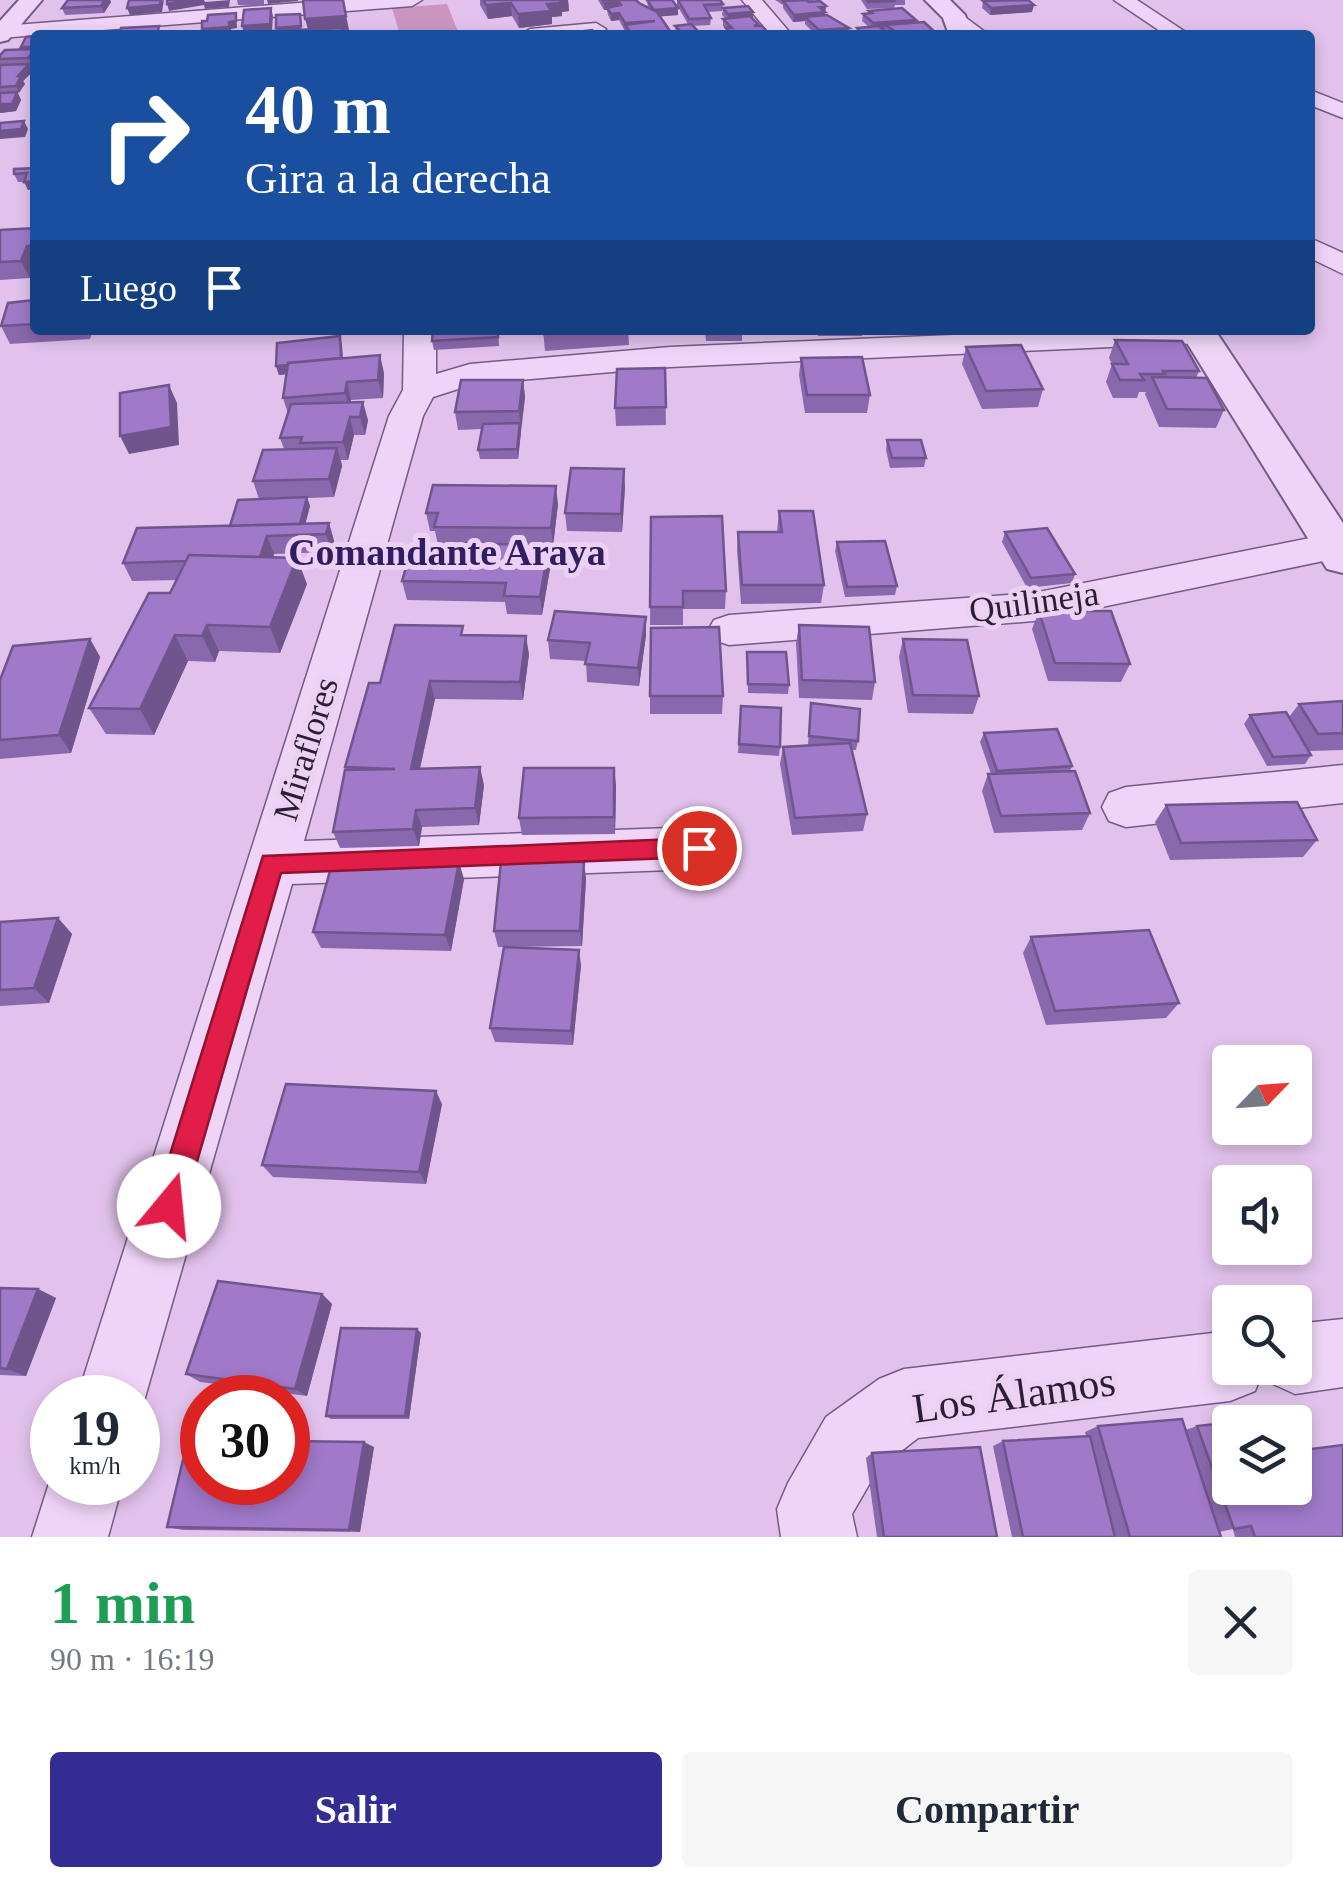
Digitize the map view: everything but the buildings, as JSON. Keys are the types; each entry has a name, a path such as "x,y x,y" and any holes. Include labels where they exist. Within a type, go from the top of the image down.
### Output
{"street":[{"path":"1,33 31,0"},
{"path":"79,30 367,12 412,0"},
{"path":"752,0 778,30"},
{"path":"1124,0 1172,30"},
{"path":"566,30 595,26"},
{"path":"1,33 30,32"},
{"path":"1315,98 1343,111"},
{"path":"1315,249 1343,265"},
{"name":"Miraflores","path":"119,1375 406,416 420,390 420,335"},
{"path":"420,390 470,374 665,344 1065,335"},
{"path":"1200,335 1339,552"},
{"name":"Quilineja","path":"729,630 1034,607 1339,552"},
{"path":"1126,807 1343,784"},
{"path":"272,863 699,848"},
{"path":"1312,1357 1343,1353"},
{"name":"Los Álamos","path":"819,1537 814,1509 852,1443 904,1404 1212,1368"},
{"path":"70,1537 79,1505"}],"shaded area":[{"path":"447,4 457,30 399,30 392,8"}],"district":[{"name":"Comandante Araya","path":"447,552"}],"route":[{"path":"169,1206 272,863 699,848"}]}
